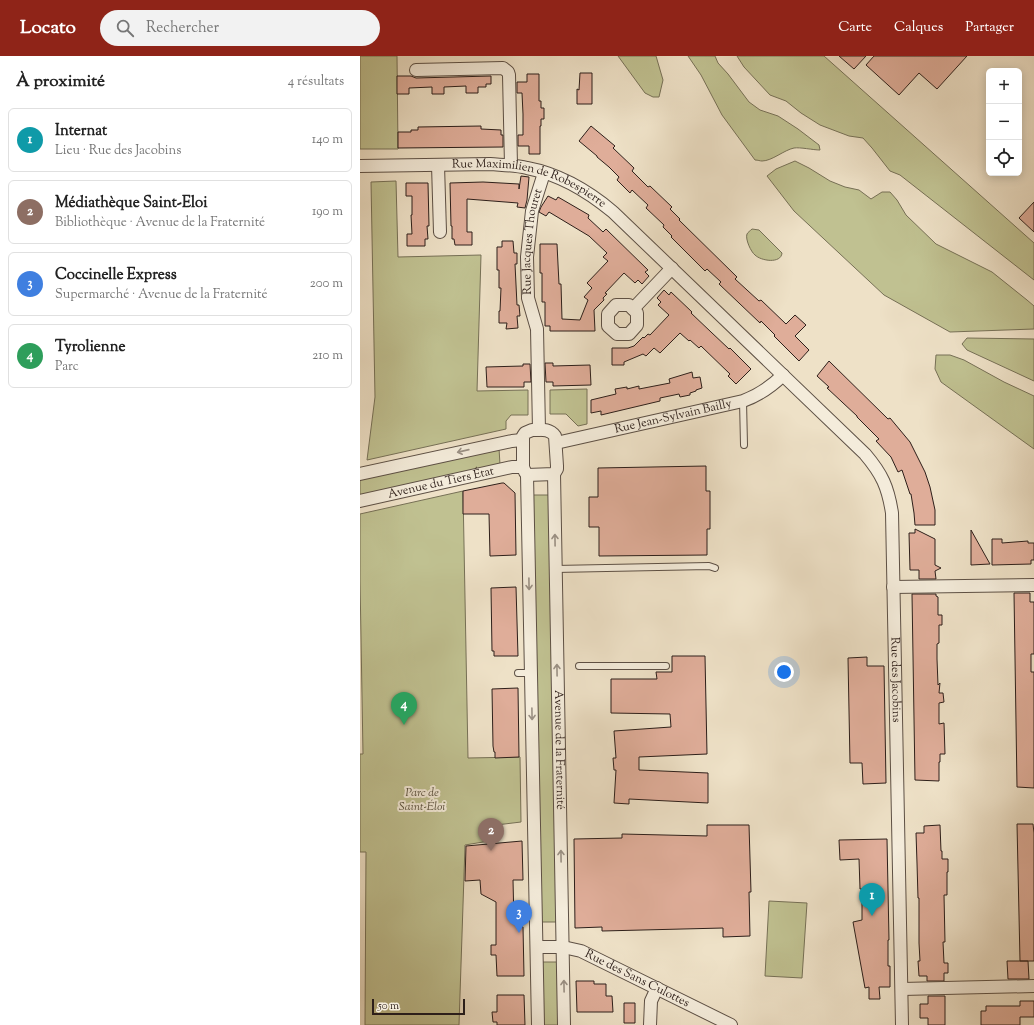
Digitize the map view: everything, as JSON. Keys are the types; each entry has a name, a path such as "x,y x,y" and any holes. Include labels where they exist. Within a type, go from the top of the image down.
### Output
{"street":[{"path":"416,70 503,68 508,72 511,165"},
{"path":"438,165 440,232"},
{"name":"Rue Maximilien de Robespierre","path":"360,166 511,165 544,173 576,186 614,212 783,375"},
{"name":"Rue Jacques Thouret","path":"539,430 537,329 528,298 527,257 532,211 544,173"},
{"path":"633,309 672,268"},
{"name":"Rue Jean-Sylvain Bailly","path":"556,443 742,401 767,390 783,375"},
{"name":"Rue des Jacobins","path":"783,375 873,463 883,479 892,513 902,1025"},
{"path":"525,471 554,474 557,469 556,436 554,433 547,430 528,431 522,440 525,471 531,673 538,1025"},
{"path":"360,474 512,440 522,440"},
{"name":"Avenue du Tiers État","path":"360,501 512,467 525,471"},
{"name":"Avenue de la Fraternité","path":"554,474 564,1025"},
{"path":"893,587 1034,585"},
{"name":"Rue des Sans Culottes","path":"537,948 563,947 587,953 731,1025"},
{"path":"902,989 1034,986"},
{"path":"650,1025 651,1001 657,988"}],"lane":[{"path":"742,401 744,445"},
{"path":"555,569 710,566 715,568"},
{"path":"578,666 666,666"},
{"path":"518,673 531,673"}],"green space":[{"path":"360,56 397,56 398,149 360,149"},
{"path":"618,56 656,56 663,80 659,97 653,97 645,93"},
{"path":"688,56 715,56 718,63 749,102 760,110 778,116 798,129 819,145 820,150 794,148 766,161 755,160 722,115 701,75"},
{"path":"737,56 824,56 1034,243 1034,280 900,175 890,171 863,138 849,136 820,125 786,101 770,95 744,67"},
{"path":"795,161 830,181 845,187 859,190 871,199 882,192 890,192 906,215 936,244 992,272 1034,306 1034,329 950,332 884,295 794,211 767,176 776,169"},
{"path":"396,181 398,257 481,255 477,391 528,390 528,415 511,415 506,421 506,429 367,460 375,397 371,182"},
{"path":"752,229 759,230 782,253 778,259 766,260 753,253 747,239 748,232"},
{"path":"967,338 1034,339 1034,381 967,350 962,344"},
{"path":"936,355 950,355 964,360 1004,382 1034,396 1034,449 941,382 935,369"},
{"path":"587,389 587,424 578,426 566,414 550,414 550,390"},
{"path":"499,448 500,465 360,497 360,479"},
{"name":"Parc de Saint-Éloi","path":"463,491 468,758 520,757 521,822 488,826 489,841 465,845 459,1025 365,1025 366,852 360,852 360,754 363,754 360,514"},
{"path":"532,495 549,495 558,922 540,922"},
{"path":"769,901 807,903 802,978 765,976"},
{"path":"541,962 559,962 560,1025 542,1025"}],"building":[{"path":"839,56 866,56 854,69"},
{"path":"874,56 967,56 937,89 919,73 899,95 866,65"},
{"path":"580,73 592,73 592,104 577,104 577,89 579,90"},
{"path":"527,74 539,74 539,101 541,101 541,108 544,108 544,119 541,119 540,126 540,154 529,154 529,146 518,146 518,135 523,135 523,114 522,93 517,93 517,82 527,82"},
{"path":"397,76 411,76 416,78 491,76 491,84 486,84 486,87 478,87 478,93 466,93 466,86 444,87 444,94 432,94 432,87 409,88 409,94 397,94"},
{"path":"481,126 481,129 501,130 501,135 503,135 503,147 398,148 398,132 411,132 411,130 418,130 418,127"},
{"path":"591,126 615,146 613,148 634,168 632,171 672,207 670,209 680,219 679,220 737,277 735,279 759,301 761,300 786,324 795,315 806,325 795,336 809,350 799,361 761,321 760,323 719,284 721,282 707,269 705,271 671,237 672,236 663,227 664,225 646,208 648,205 632,190 630,193 617,180 619,177 579,141"},
{"path":"521,176 529,177 525,208 517,207 518,203 467,199 467,232 472,232 472,245 455,245 454,239 452,239 450,183 483,182 519,184 519,189"},
{"path":"406,183 428,183 429,226 427,226 428,239 425,239 425,246 407,246 407,234 412,234 412,196 406,196"},
{"path":"548,196 556,200 558,197 589,215 588,218 603,232 606,229 648,270 645,272 649,276 642,284 638,280 635,283 624,273 605,293 607,294 603,298 604,300 594,310 595,331 550,331 550,326 545,326 545,302 542,302 542,273 540,273 540,244 557,244 559,284 561,284 562,319 580,320 588,300 584,297 592,288 587,283 608,261 603,257 607,253 589,236 549,212 546,216 539,212"},
{"path":"1034,202 1034,232 1019,218"},
{"path":"502,241 513,241 514,253 517,253 517,264 515,264 517,305 519,305 520,316 517,316 518,328 506,329 507,323 499,323 501,288 499,288 499,270 497,270 497,247 502,247"},
{"path":"664,290 669,295 671,292 692,312 691,313 751,369 736,384 728,376 730,374 701,346 699,348 680,333 660,353 654,348 646,356 643,354 624,362 624,365 612,365 612,348 628,348 634,346 643,337 644,338 648,334 650,335 669,315 658,305 661,302 657,298"},
{"path":"829,361 888,419 890,418 910,442 925,472 930,487 935,510 935,525 915,525 911,494 902,470 898,472 891,457 876,441 879,439 827,388 829,387 817,376"},
{"path":"545,363 553,363 553,366 590,365 591,385 553,386 553,382 546,382"},
{"path":"523,364 530,364 531,382 524,382 524,387 487,387 486,367 523,366"},
{"path":"692,372 693,378 700,377 702,388 690,393 690,395 680,397 679,394 660,398 660,401 601,415 601,411 591,413 591,400 616,394 615,389 627,387 627,389 639,386 639,389 670,383 669,379"},
{"path":"706,466 706,491 710,491 710,529 707,529 707,555 599,556 599,527 589,527 589,497 598,497 598,468"},
{"path":"504,483 515,493 516,555 490,556 489,514 463,514 463,491"},
{"path":"915,529 935,539 935,565 941,568 935,571 936,579 919,579 919,570 910,570 909,533 915,533"},
{"path":"971,530 990,564 971,565"},
{"path":"992,539 1002,539 1002,543 1028,541 1028,543 1034,543 1034,560 1031,560 1031,564 992,565"},
{"path":"516,587 518,656 494,656 494,651 492,651 491,588"},
{"path":"1014,593 1030,593 1030,602 1034,602 1034,654 1031,654 1031,672 1034,672 1034,788 1017,787"},
{"path":"912,594 936,594 938,597 938,615 942,615 942,625 939,625 937,659 938,685 940,683 939,693 943,693 944,702 939,703 939,724 944,723 945,754 940,754 939,781 915,780"},
{"path":"672,656 705,656 707,754 639,757 639,770 708,773 708,803 629,799 629,804 614,803 616,770 614,770 613,758 616,758 614,731 671,727 670,714 611,713 611,679 657,679 656,672 672,672"},
{"path":"867,657 867,666 884,666 886,783 863,784 862,763 850,763 848,658"},
{"path":"518,688 519,757 495,758 493,746 492,689"},
{"path":"1017,824 1033,824 1034,961 1020,961"},
{"path":"707,825 749,825 751,892 749,892 750,936 723,937 723,928 602,931 602,927 575,928 574,839 622,838 622,834 707,836"},
{"path":"940,825 942,859 948,859 947,895 944,895 945,942 943,942 944,963 948,963 948,973 944,973 944,981 927,981 927,976 919,976 919,898 916,833 924,833 924,826"},
{"path":"887,839 889,940 888,966 890,966 890,987 879,987 880,999 869,999 869,987 865,988 853,922 862,920 862,889 860,889 859,859 840,860 839,840"},
{"path":"522,841 523,880 513,880 514,923 523,927 524,976 497,976 496,955 491,955 491,945 496,945 496,902 481,894 480,880 465,881 466,846"},
{"path":"1007,961 1028,961 1029,979 1008,979"},
{"path":"576,981 594,981 594,984 606,984 606,996 612,996 613,1012 577,1012"},
{"path":"497,995 524,995 525,1025 497,1025 497,1022 493,1022 492,1012 497,1012"},
{"path":"928,996 945,996 945,1025 928,1025 928,1018 920,1018 920,1004 928,1004"},
{"path":"1020,1001 1034,1001 1034,1017 1020,1017 1020,1025 981,1025 981,1011 986,1011 986,1006 1020,1006"},
{"path":"624,1003 635,1003 635,1023 624,1023"}],"place":[{"name":"Tyrolienne","path":"404,725"},
{"name":"Médiathèque Saint-Eloi","path":"491,851"},
{"name":"Internat","path":"872,916"},
{"name":"Coccinelle Express","path":"519,933"}]}
